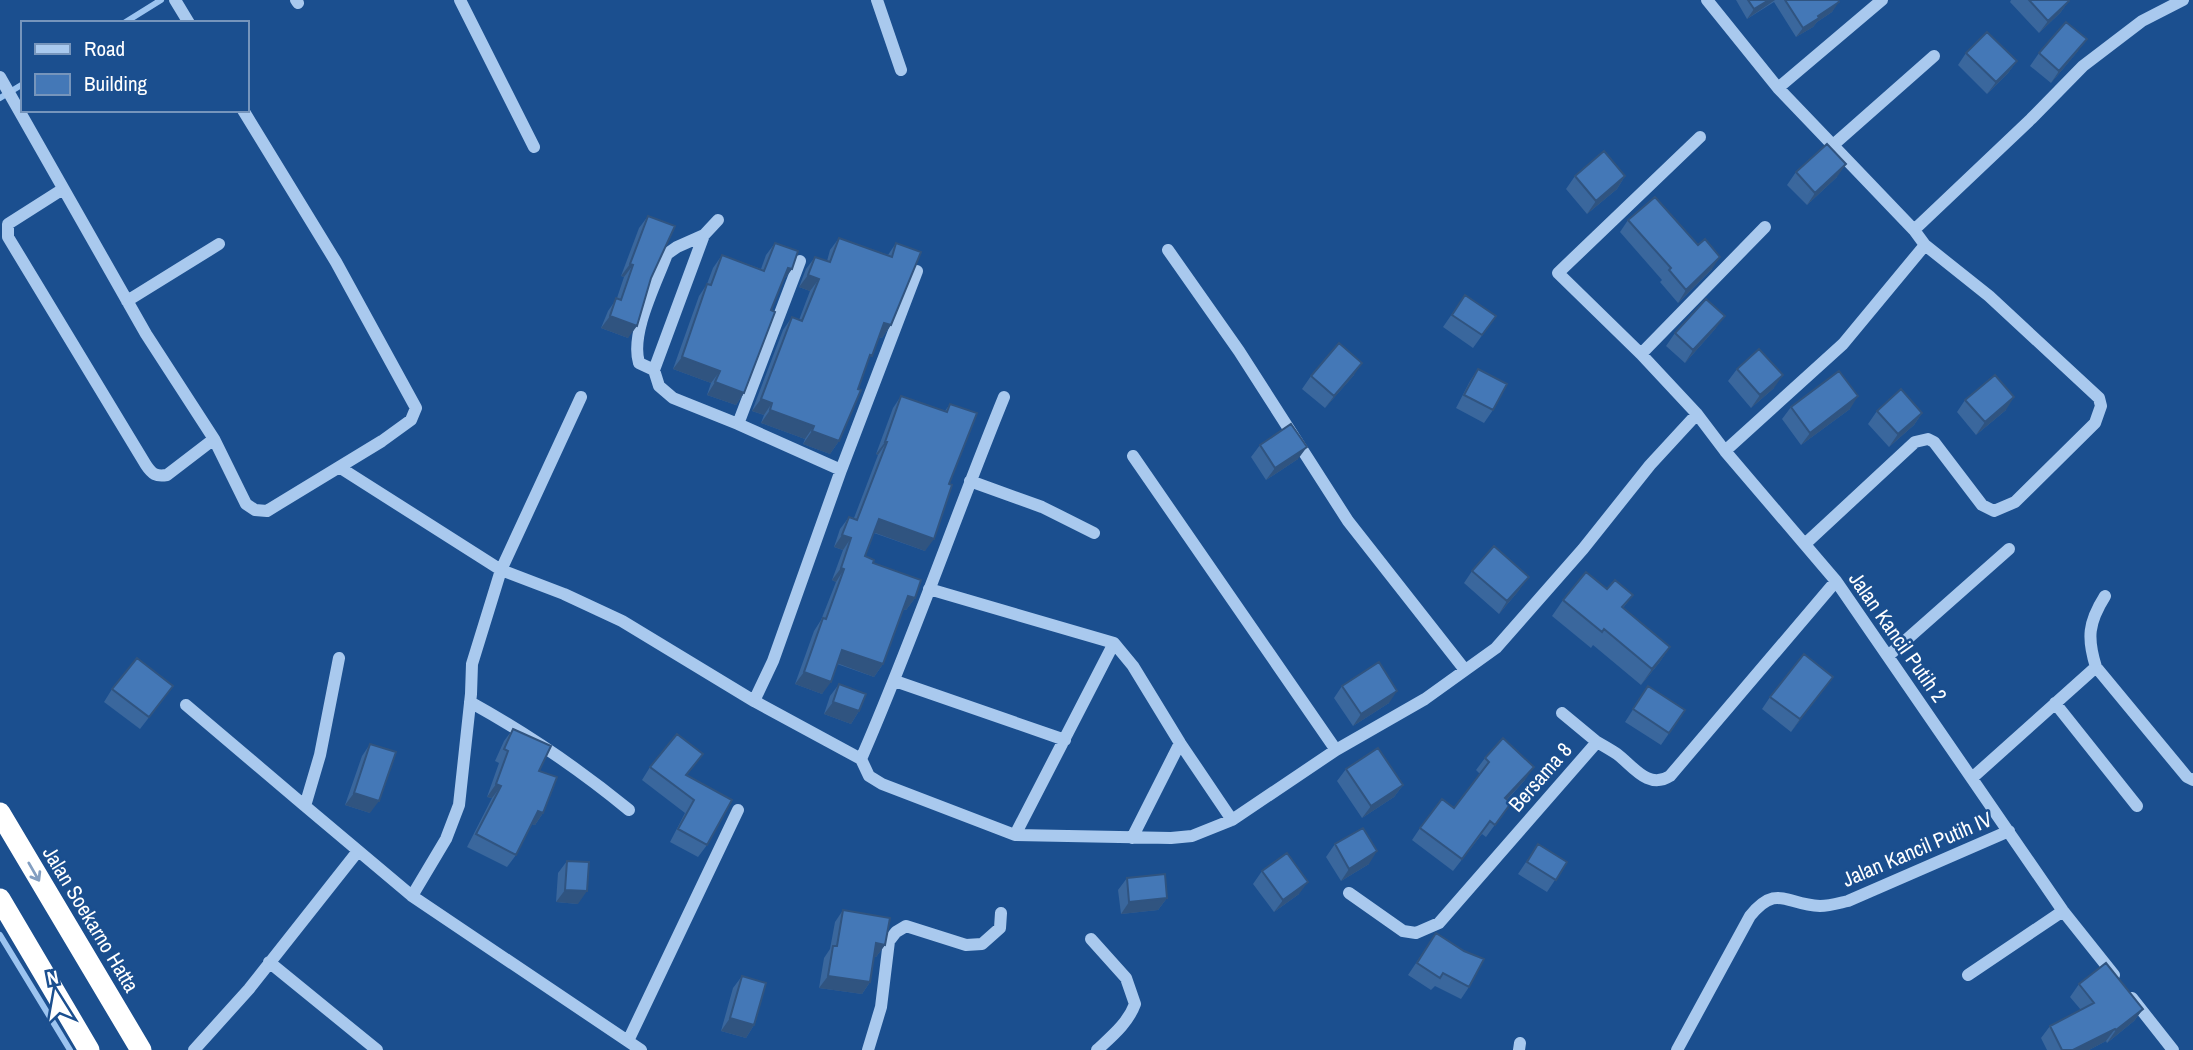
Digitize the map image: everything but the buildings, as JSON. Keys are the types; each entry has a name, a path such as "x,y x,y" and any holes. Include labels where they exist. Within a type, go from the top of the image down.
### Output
{"highway":[{"name":"Jalan Soekarno Hatta","path":"0,813 141,1050"},
{"path":"0,899 89,1050"}],"street":[{"path":"460,0 534,147"},
{"path":"877,0 901,70"},
{"path":"1707,0 1778,88 1914,230 1925,245 1989,296 2099,398 2101,406 2095,423 2015,502 1994,511 1982,505 1934,442 1928,439 1915,442 1805,544"},
{"path":"1778,88 1882,0"},
{"path":"1914,230 2083,66 2142,21 2183,0"},
{"path":"176,1 188,21"},
{"path":"1832,146 1934,56"},
{"path":"1,80 127,301 214,439 246,504 255,510 267,511 383,441 411,420 416,408 336,262 244,112"},
{"name":"Jalan Kancil Putih 2","path":"1700,137 1558,273 1641,354 1697,414 1836,581 2063,911 2173,1050"},
{"path":"63,188 8,224 8,237 152,474 167,475 214,439"},
{"path":"718,220 704,235 654,370 659,386 673,398 841,470"},
{"path":"1641,354 1765,227"},
{"path":"654,370 639,363 636,354 637,338 667,254 704,235"},
{"path":"127,301 219,244"},
{"path":"1726,451 1843,344 1925,245"},
{"path":"1168,250 1239,351 1348,521 1465,670"},
{"path":"738,424 800,261"},
{"path":"754,701 773,661 841,470 917,271"},
{"path":"412,896 446,839 459,805 472,664 501,570 581,397"},
{"path":"861,759 895,681 1004,397"},
{"path":"339,467 501,570 564,594 622,621 754,701 861,759 869,776 882,784 1015,835 1171,838 1192,836 1232,820 1336,750 1425,699 1496,648 1583,549 1650,465 1697,414"},
{"path":"1133,456 1336,750"},
{"path":"970,481 1042,507 1094,533"},
{"path":"1888,656 2009,550"},
{"name":"Bersama 8","path":"1349,893 1403,931 1416,933 1439,923 1597,743 1616,753 1642,777 1664,780 1836,581"},
{"path":"929,589 1114,643 1133,666 1180,743 1232,820"},
{"path":"2105,596 2098,606 2089,636 2096,667 2193,780"},
{"path":"1015,835 1114,643"},
{"path":"305,806 320,755 338,658"},
{"path":"1972,778 2096,667"},
{"path":"895,681 1065,740"},
{"path":"470,702 504,720 590,777 629,810"},
{"path":"2055,702 2137,806"},
{"path":"186,705 412,896 641,1050"},
{"path":"1562,713 1597,743"},
{"path":"1132,838 1180,743"},
{"path":"628,1041 738,810"},
{"name":"Jalan Kancil Putih IV","path":"1677,1050 1750,915 1759,904 1769,898 1786,898 1802,904 1823,906 1848,901 2009,831"},
{"path":"194,1050 248,989 358,851"},
{"path":"1968,975 2063,911"},
{"path":"868,1050 881,1007 889,941 896,932 906,926 966,945 982,944 1000,928 1001,913"},
{"path":"1091,939 1126,978 1135,1004 1132,1013 1118,1032 1097,1050"},
{"path":"269,962 377,1050"}],"waterway":[{"path":"127,21 161,0"},
{"path":"0,98 21,85"},
{"path":"0,935 70,1050"}]}
